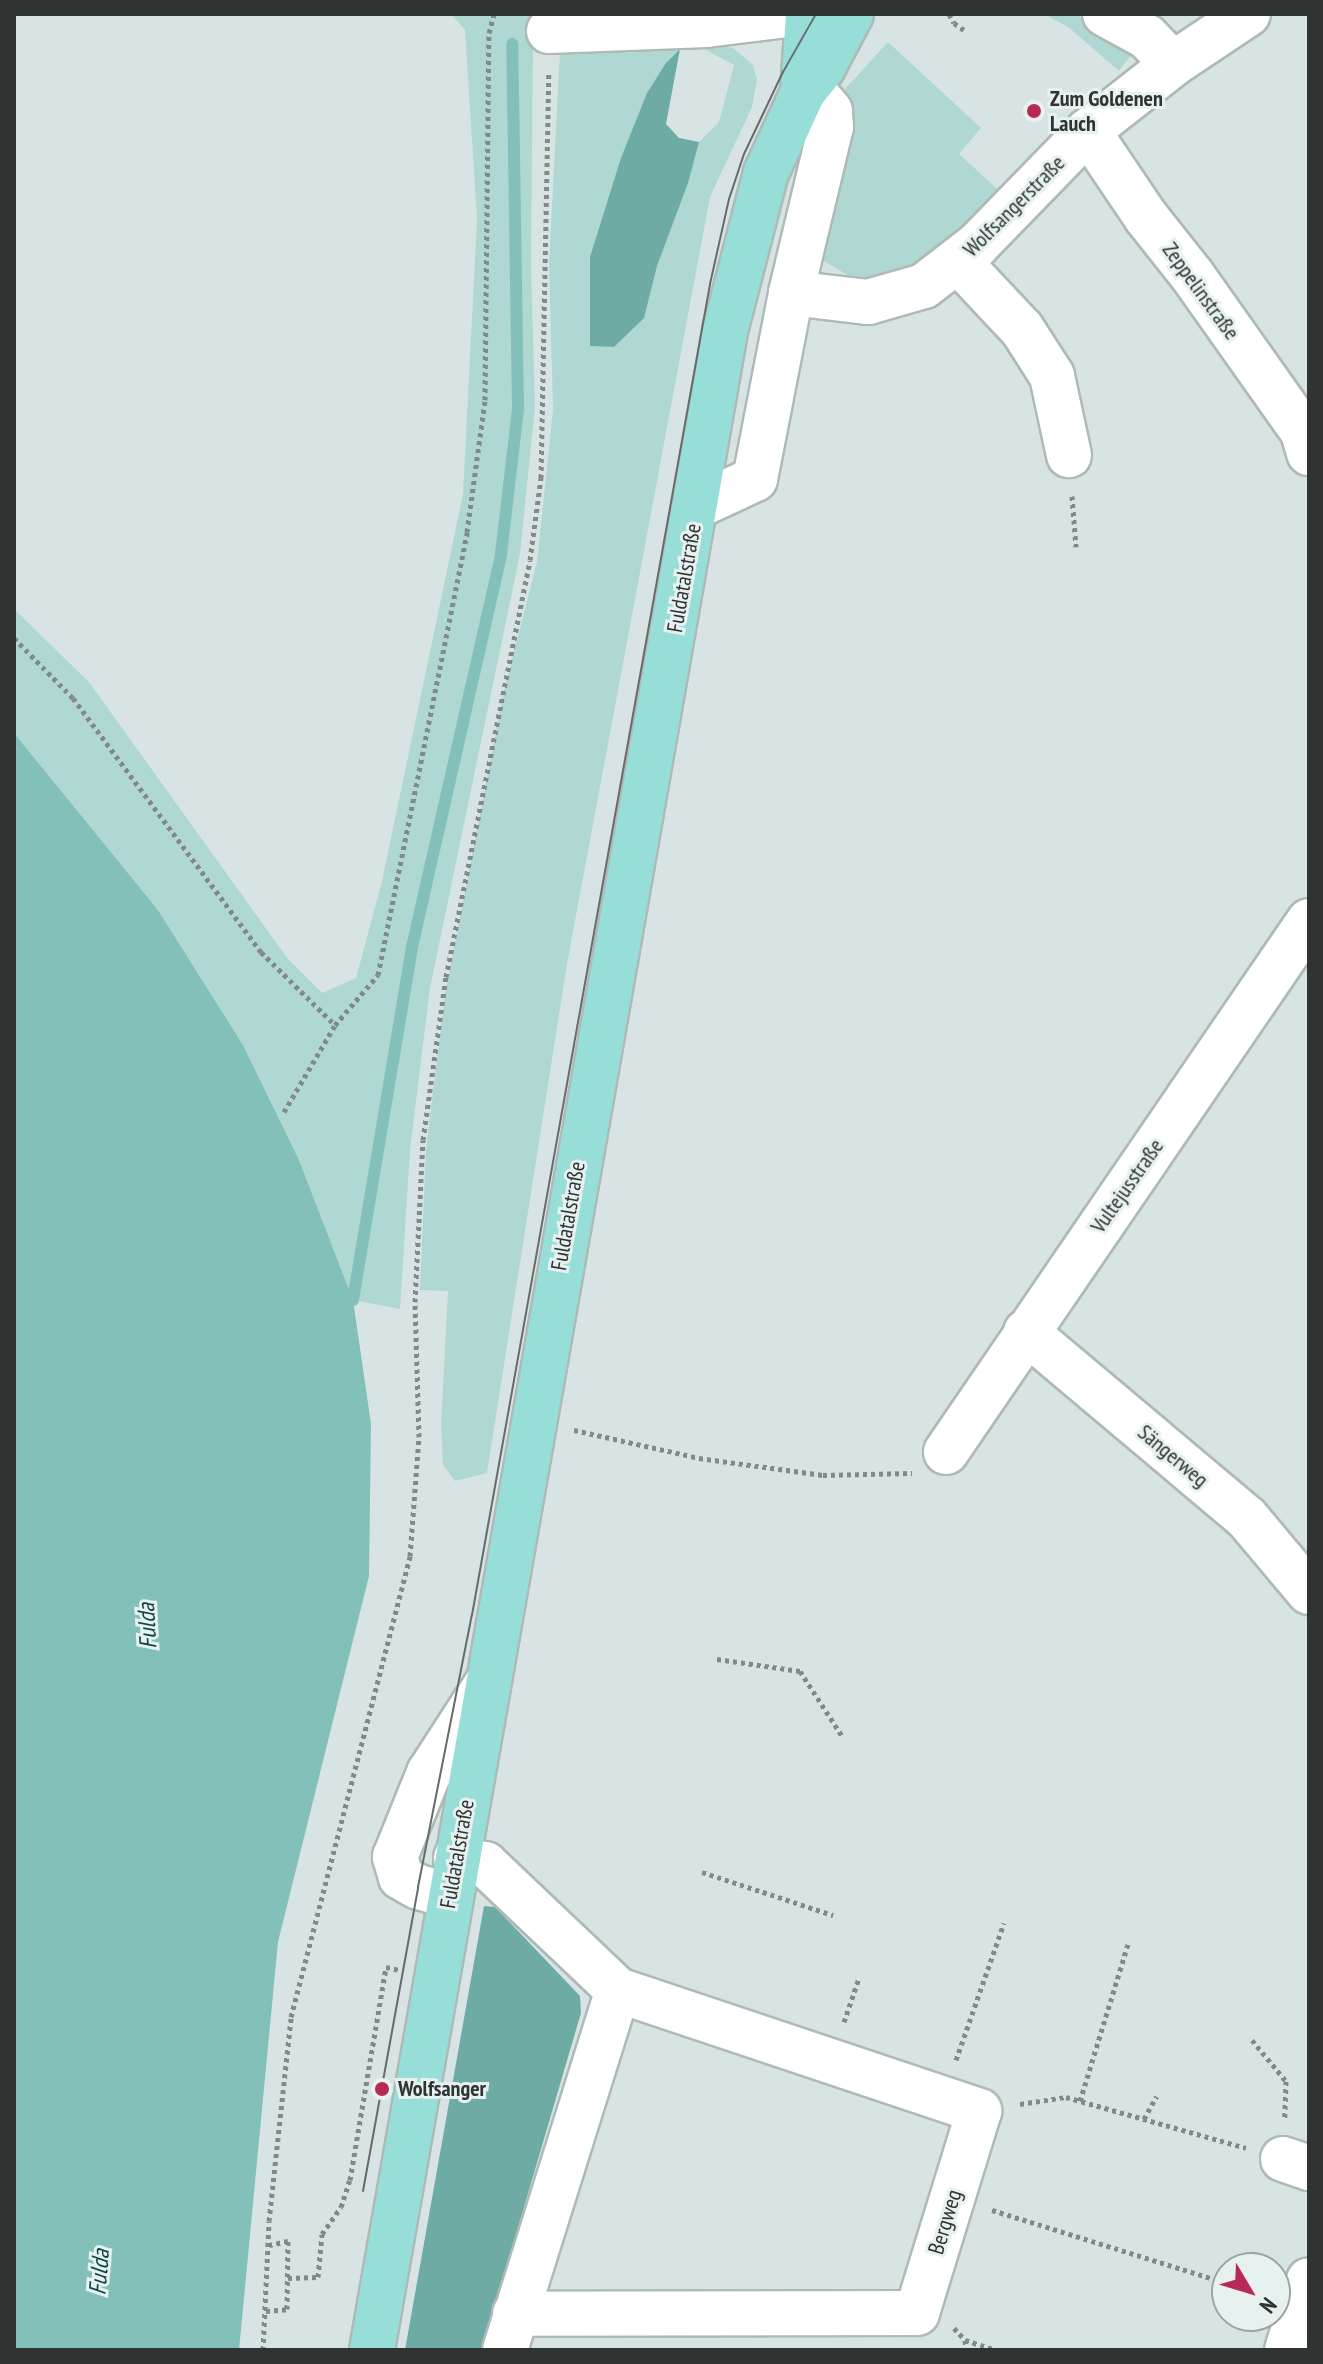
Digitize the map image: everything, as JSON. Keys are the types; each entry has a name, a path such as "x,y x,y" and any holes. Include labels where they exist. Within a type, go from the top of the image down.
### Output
{"main road":[{"name":"Fuldatalstraße","path":"803,92 808,14"},
{"name":"Fuldatalstraße","path":"372,2350 486,1685 697,506 725,331 766,173 803,92 823,67 851,14"}],"street":[{"path":"549,31 706,25 795,14"},
{"path":"1105,14 1147,37 1173,64"},
{"name":"Wolfsangerstraße","path":"791,293 868,302 924,286 959,262 1088,131 1173,64 1248,14"},
{"path":"697,506 755,479 791,293 831,127 830,111 819,98 803,92"},
{"name":"Zeppelinstraße","path":"1088,131 1146,217 1192,275 1296,422 1309,453"},
{"path":"959,262 1022,329 1052,376 1069,455"},
{"name":"Vultejusstraße","path":"946,1452 1309,921"},
{"name":"Sängerweg","path":"1026,1332 1246,1517 1309,1592"},
{"name":"Bergweg","path":"486,1685 429,1773 395,1857 401,1877 418,1887 485,1864 618,1990 979,2111 917,2313 510,2332 618,1990"},
{"path":"1287,2350 1309,2280"}],"path":[{"path":"284,1112 335,1025 378,975 467,532 485,400 489,33 494,14"},
{"path":"949,14 964,30"},
{"path":"263,2350 269,2245 291,2017 410,1556 419,1437 415,1302 423,1140 446,977 530,560 541,478 549,31"},
{"path":"1069,455 1076,547"},
{"path":"14,638 73,698 261,952 335,1025"},
{"path":"565,1428 699,1458 823,1475 916,1473 946,1452"},
{"path":"717,1659 800,1671 842,1736"},
{"path":"702,1872 833,1915"},
{"path":"942,2098 1004,1923"},
{"path":"1080,2101 1128,1944"},
{"path":"288,2278 318,2277 322,2234 341,2207 350,2180 386,1967 437,1976"},
{"path":"1066,2097 1296,2164 1286,2081 1252,2040"},
{"path":"1144,2119 1157,2096"},
{"path":"1021,2218 1211,2278"},
{"path":"266,2311 287,2309 288,2241 269,2245"},
{"path":"966,2350 965,2340 996,2350"}],"shaded area":[{"path":"451,14 543,14 533,35 531,265 535,407 520,554 430,988 410,1150 400,1309 353,1300 299,1160 243,1045 158,910 14,733 14,609 89,682 288,959 322,993 356,978 382,881 463,494 477,219 465,30"},
{"path":"1044,14 1076,14 1133,53 1119,71 1068,27"},
{"path":"888,42 981,128 959,154 1005,196 925,271 869,288 817,257 812,238 845,89"},
{"path":"705,44 733,48 753,65 757,80 752,107 710,197 567,964 487,1473 455,1481 443,1465 441,1424 448,1291 420,1290 426,1149 445,995 503,695 537,562 553,410 549,264 560,52 663,45 680,49 666,63 657,266 699,142 719,122 734,65 704,49"},
{"path":"680,49 666,124 679,138 699,142 688,183 657,266 644,318 614,347 590,346 590,257 621,158 647,93 666,63"},
{"path":"484,1906 495,1907 580,1996 581,2013 482,2350 405,2350"}],"water":[{"name":"Fulda","path":"14,733 158,910 243,1045 299,1160 353,1300 371,1424 369,1576 278,1942 239,2350 14,2350"}],"waterway":[{"path":"353,1300 412,947 501,554 518,409 512,44"}],"tram line":[{"path":"363,2191 418,1887 472,1615 710,284 729,199 744,154 783,72 816,14"}],"place":[{"name":"Zum Goldenen Lauch","path":"1034,111"},
{"name":"Wolfsanger","path":"382,2089"}]}
